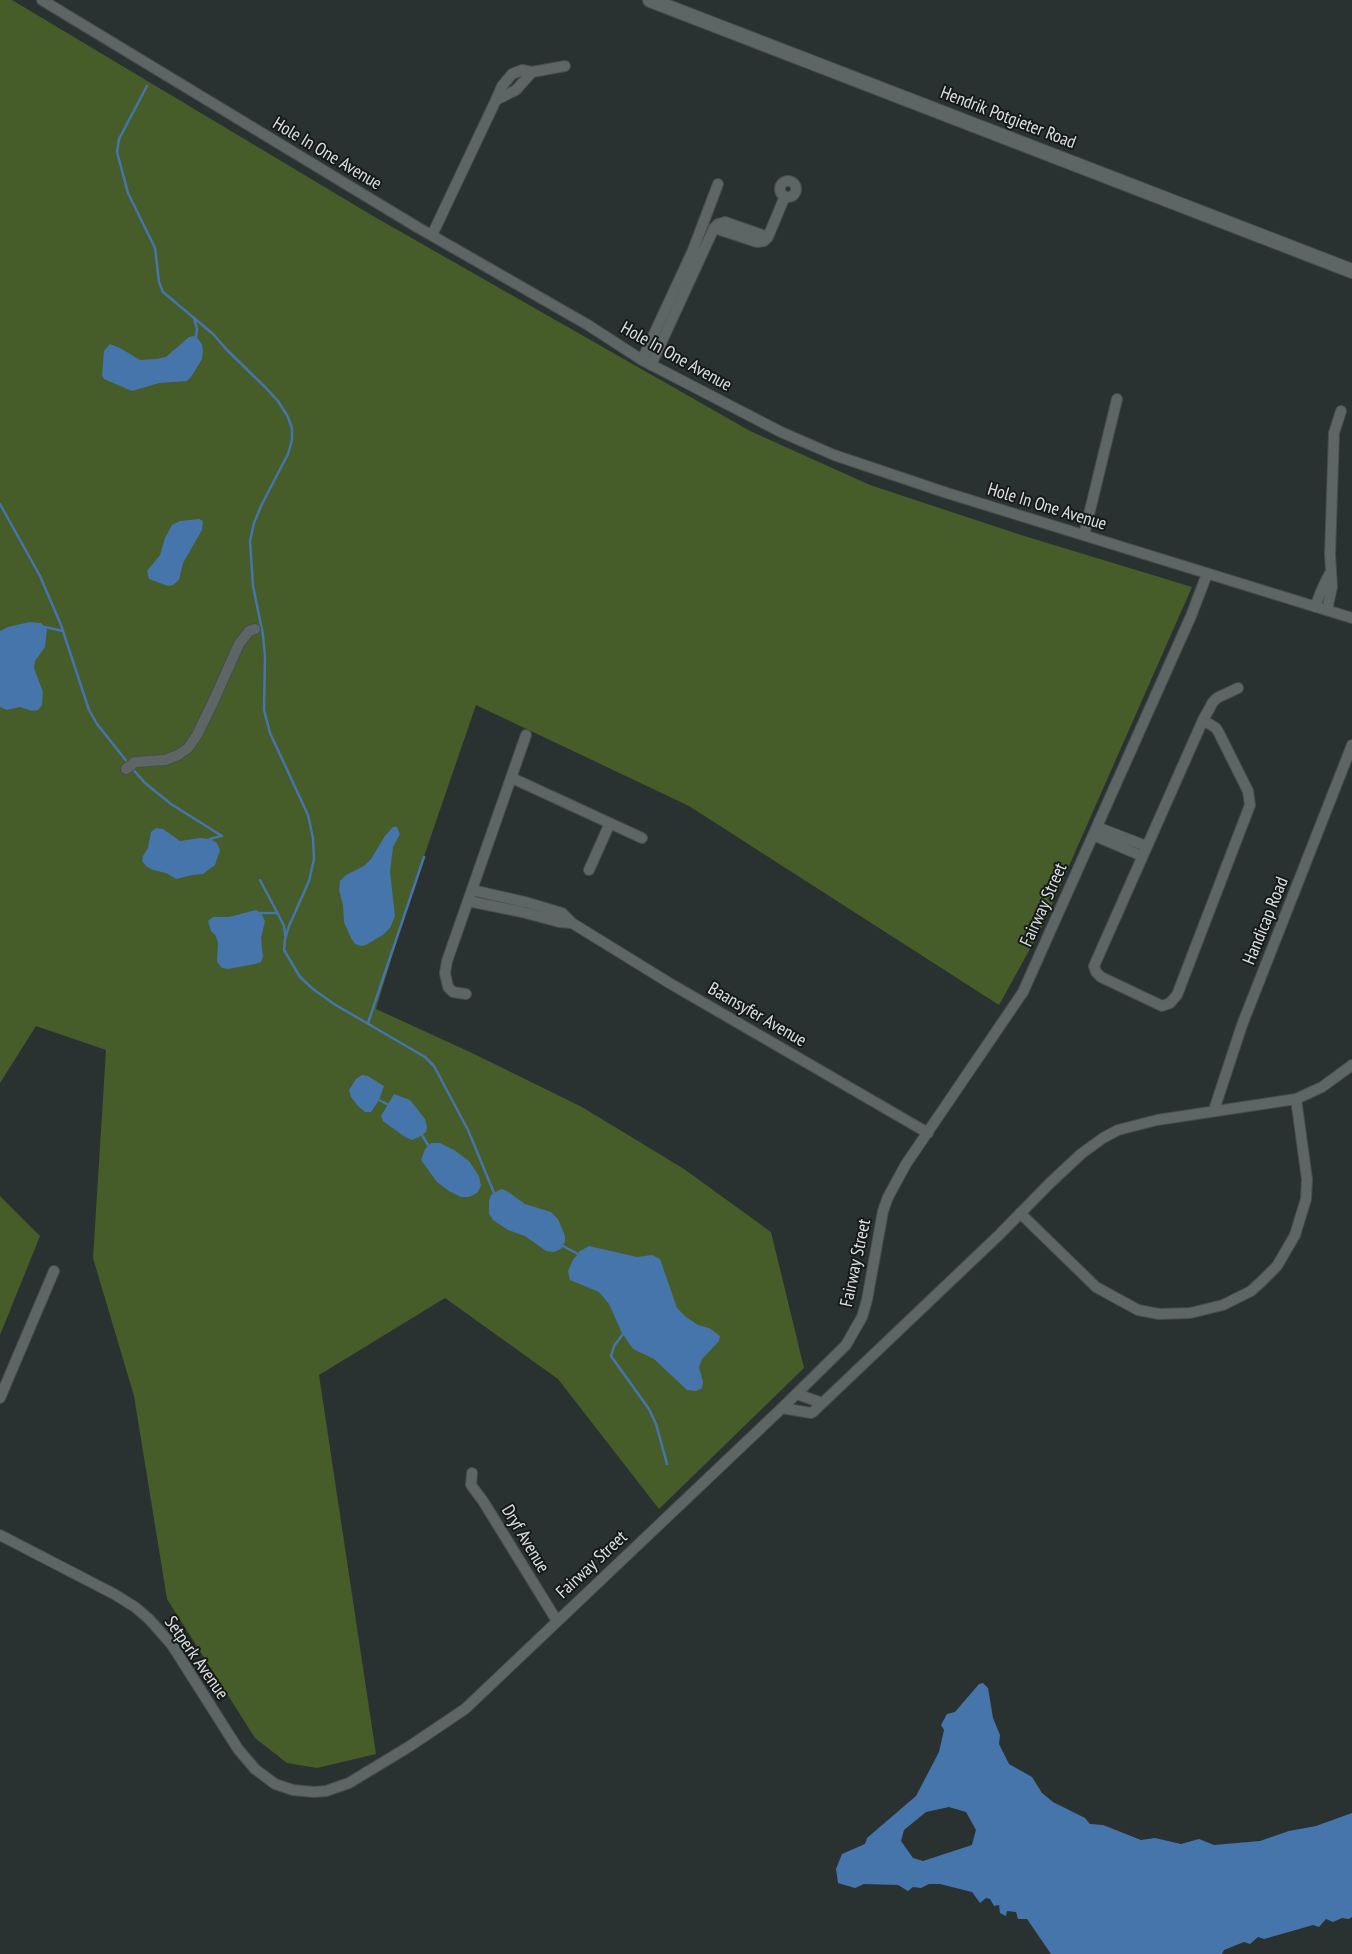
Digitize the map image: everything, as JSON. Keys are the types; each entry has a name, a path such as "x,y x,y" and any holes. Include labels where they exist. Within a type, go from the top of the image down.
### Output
{"main road":[{"name":"Hendrik Potgieter Road","path":"650,0 1352,271"}],"street":[{"name":"Hole In One Avenue","path":"42,0 647,362 765,424 834,455 1352,618"},
{"path":"432,235 496,100 516,90 532,72 565,66"},
{"path":"647,362 718,184"},
{"path":"647,362 714,228 718,224 725,222 768,238 785,196"},
{"path":"1084,535 1117,399"},
{"path":"1327,610 1332,587 1334,433 1341,410"},
{"path":"1316,607 1322,589 1331,572"},
{"name":"Fairway Street","path":"326,1791 349,1783 368,1772 465,1709 797,1394 846,1345 862,1317 872,1279 883,1211 896,1182 1023,992 1208,574"},
{"path":"126,769 135,762 165,760 178,755 188,748 197,735 239,644 249,631 255,629"},
{"path":"1203,720 1216,728 1219,733 1248,791 1250,805 1177,995 1173,1001 1166,1006 1162,1006 1101,977 1094,969 1095,960 1207,711 1217,698 1238,688"},
{"path":"466,994 453,992 448,987 445,972 447,961 526,735"},
{"name":"Handicap Road","path":"1214,1110 1242,1025 1350,758 1352,745"},
{"path":"512,778 642,838"},
{"path":"589,870 610,823"},
{"path":"1095,831 1144,851"},
{"name":"Baansyfer Avenue","path":"472,890 524,907"},
{"name":"Baansyfer Avenue","path":"468,900 562,913 572,923 671,984 928,1133"},
{"path":"782,1408 811,1413 1081,1154 1103,1138 1118,1130 1157,1120 1296,1099 1322,1087 1352,1065"},
{"path":"1020,1213 1096,1287 1138,1310 1159,1314 1190,1313 1223,1306 1261,1282 1276,1266 1295,1235 1306,1199 1307,1179 1296,1099"},
{"path":"0,1398 54,1271"},
{"path":"797,1394 822,1403"},
{"name":"Dryf Avenue","path":"472,1473 471,1485 483,1501 557,1621"},
{"name":"Setperk Avenue","path":"0,1534 114,1594 142,1613 165,1636 238,1749 260,1774 275,1784 294,1790 326,1791"}],"green space":[{"path":"0,0 12,0 373,216 750,431 870,485 1021,535 1192,587 1042,927 999,1005 689,806 476,705 410,897 376,1009 472,1053 582,1107 684,1169 771,1232 804,1368 659,1509 558,1379 445,1298 319,1375 376,1754 317,1768 287,1763 255,1738 167,1599 134,1396 93,1258 106,1050 36,1026 0,1083"},
{"path":"0,1196 40,1236 0,1335"}],"water":[{"path":"194,336 202,344 202,359 187,381 159,383 132,391 104,379 102,375 104,351 110,344 140,360 156,359 166,357 189,337"},
{"path":"199,519 203,521 202,530 183,563 179,580 173,585 168,586 149,579 147,571 160,555 165,538 172,525 180,521"},
{"path":"30,622 41,623 47,629 45,647 35,661 34,668 43,692 42,705 38,710 32,711 20,707 7,710 0,707 0,631 8,627"},
{"path":"393,827 397,827 400,834 393,847 390,872 395,916 390,928 384,934 361,946 355,944 344,922 343,905 339,890 340,881 346,875 364,866 371,859"},
{"path":"156,828 163,829 180,841 200,838 210,839 217,843 220,850 215,865 203,874 176,879 166,873 146,866 142,861 143,856 148,848 151,832"},
{"path":"256,910 261,913 265,921 261,938 263,957 261,962 228,969 222,968 217,962 218,943 216,936 211,931 208,921 213,917 229,917"},
{"path":"362,1075 368,1076 384,1086 379,1100 371,1112 365,1112 358,1106 351,1097 349,1090 356,1079"},
{"path":"394,1094 410,1100 425,1119 426,1132 419,1137 412,1140 405,1137 383,1121 381,1116"},
{"path":"431,1143 440,1143 469,1161 479,1176 481,1186 477,1193 469,1197 461,1197 437,1182 421,1160 425,1149"},
{"path":"501,1189 525,1204 551,1212 558,1219 565,1236 565,1242 561,1249 554,1252 546,1251 525,1236 508,1230 493,1220 489,1214 489,1201 491,1195"},
{"path":"589,1246 637,1257 652,1255 660,1259 677,1308 698,1325 709,1328 720,1336 719,1341 702,1359 699,1367 703,1382 702,1388 696,1391 687,1390 654,1359 633,1349 622,1333 609,1304 599,1292 570,1280 568,1271 573,1260 580,1251"},
{"path":"983,1683 988,1688 993,1718 1000,1735 999,1744 1009,1764 1032,1777 1042,1793 1053,1802 1085,1818 1090,1824 1103,1825 1141,1840 1155,1838 1181,1844 1199,1839 1214,1845 1260,1841 1289,1831 1316,1826 1352,1813 1352,1917 1349,1919 1342,1918 1333,1922 1326,1919 1319,1927 1313,1925 1264,1939 1258,1937 1250,1944 1244,1942 1224,1950 1222,1954 1051,1954 1027,1919 1018,1919 1016,1912 1007,1911 1006,1916 1000,1913 999,1905 994,1906 990,1899 986,1898 980,1903 972,1892 940,1884 929,1884 921,1888 913,1887 908,1891 898,1885 864,1884 855,1888 838,1883 836,1869 842,1854 865,1844 867,1838 916,1796 939,1752 944,1730 941,1725 947,1714 955,1712 979,1684","holes":["949,1807 966,1812 976,1830 972,1845 923,1861 913,1858 901,1841 904,1830 926,1812"]}],"waterway":[{"path":"147,86 119,139 117,152 128,193 155,248 159,282 163,292 213,334 265,387 278,401 288,417 292,429 292,440 288,454 261,506 254,523 250,541 253,586 263,635 265,657 264,710 270,733 308,815 313,838 314,859 309,881 289,926 284,950 300,977 313,989 334,1004 425,1057 434,1066 468,1130 494,1193"},
{"path":"194,318 197,329 196,337"},
{"path":"0,504 40,576 61,625 89,710 97,724 128,763"},
{"path":"45,627 63,631"},
{"path":"131,767 145,783 171,804 222,836"},
{"path":"210,839 221,836"},
{"path":"368,1023 424,857"},
{"path":"260,880 284,926 285,935"},
{"path":"261,913 277,913"},
{"path":"379,1100 387,1104"},
{"path":"422,1135 428,1145"},
{"path":"563,1246 578,1254"},
{"path":"623,1334 614,1346 611,1356 649,1409 656,1424 667,1464"}]}
